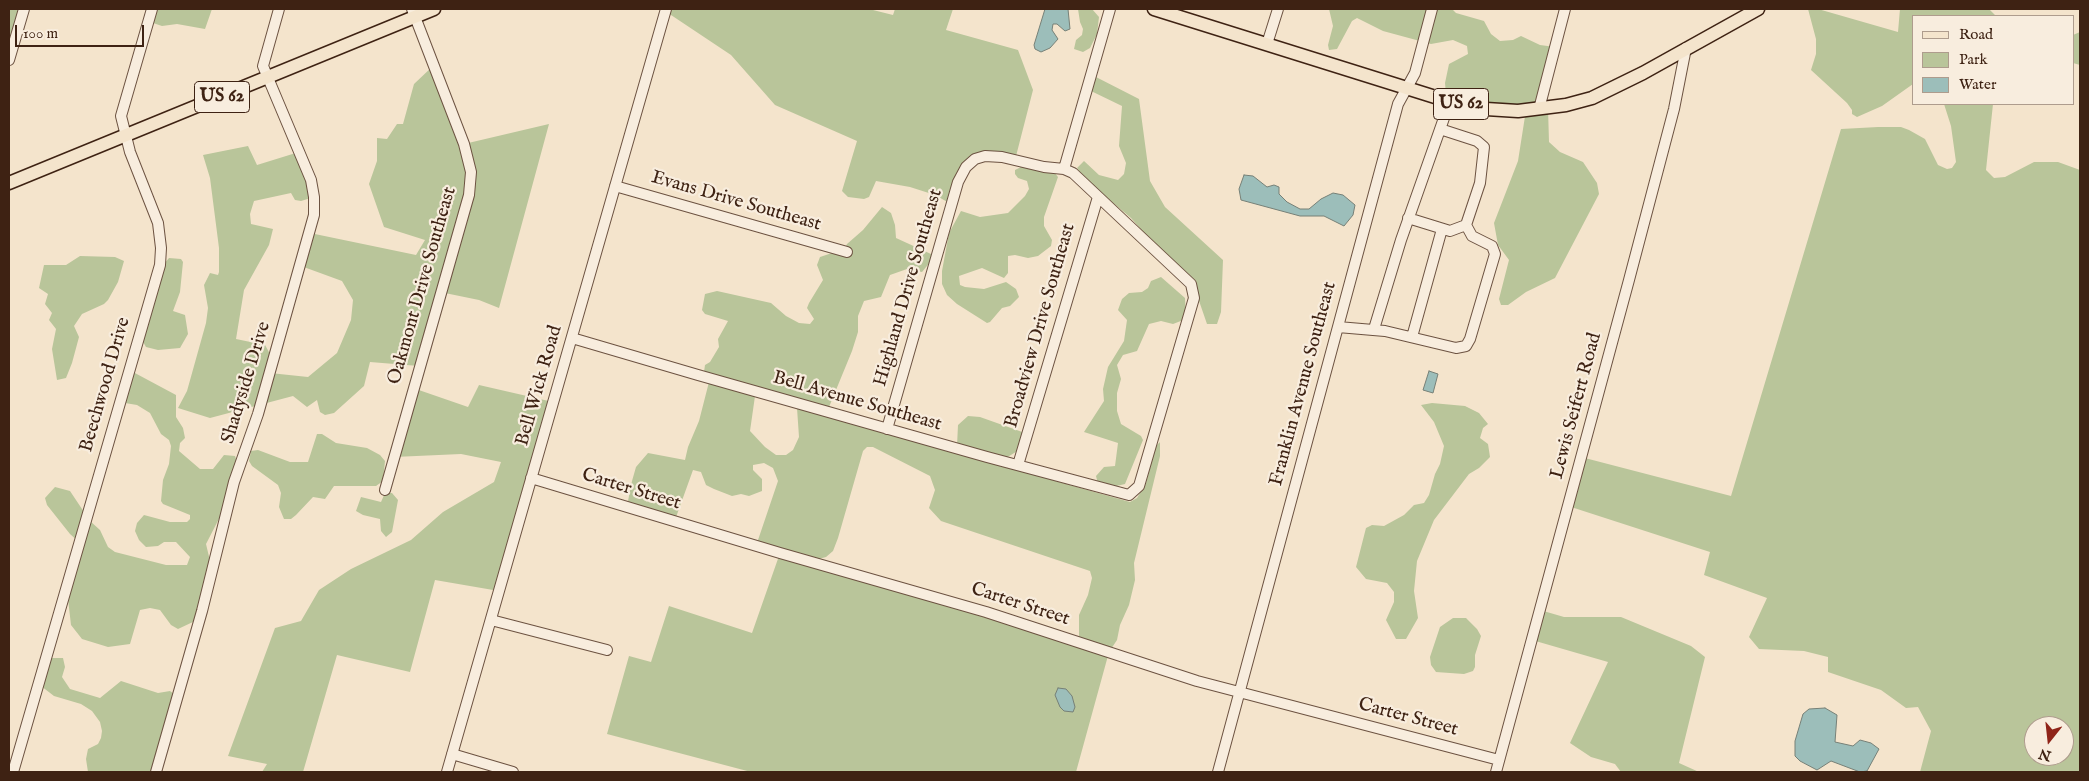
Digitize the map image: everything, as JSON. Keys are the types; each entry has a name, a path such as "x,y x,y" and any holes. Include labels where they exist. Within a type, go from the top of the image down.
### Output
{"main road":[{"name":"US 62","path":"9,182 267,78 413,13 434,9"},
{"name":"US 62","path":"1154,9 1448,101 1486,109 1518,111 1566,105 1592,98 1622,84 1758,9"}],"street":[{"path":"9,60 24,9"},
{"name":"Beechwood Drive","path":"13,772 160,265 161,248 158,224 121,116 152,9"},
{"name":"Shadyside Drive","path":"156,772 204,602 234,482 258,414 314,215 314,197 311,180 263,66 279,9"},
{"name":"Bell Wick Road","path":"446,772 666,9"},
{"path":"1098,197 1073,174 1064,169 1110,9"},
{"path":"1267,44 1278,9"},
{"name":"Franklin Avenue Southeast","path":"1218,772 1398,104 1415,73 1432,9"},
{"path":"1539,109 1565,9"},
{"name":"Oakmont Drive Southeast","path":"385,490 469,195 471,172 464,144 413,13"},
{"name":"Lewis Seifert Road","path":"1496,772 1637,253 1674,109 1686,48"},
{"path":"1374,329 1408,218 1448,101"},
{"path":"1338,327 1374,329 1456,348 1466,346 1470,339 1495,254 1492,246 1472,236 1466,225 1480,184 1484,147 1477,141 1440,129"},
{"name":"Highland Drive Southeast","path":"887,429 958,182 972,161 985,156 992,156 1044,167 1064,169"},
{"name":"Evans Drive Southeast","path":"615,186 847,252"},
{"name":"Bell Avenue Southeast","path":"572,338 887,429 1125,495 1134,494 1140,486 1194,298 1194,290 1187,278 1098,197"},
{"name":"Broadview Drive Southeast","path":"1018,465 1098,197"},
{"path":"1408,218 1450,231 1466,225"},
{"path":"1412,337 1442,229"},
{"name":"Carter Street","path":"531,478 986,612 1152,667 1499,760"},
{"path":"491,620 607,650"},
{"path":"452,754 513,772"}],"green space":[{"path":"9,9 24,9 9,60"},
{"path":"158,9 212,9 205,29 177,24 162,26 153,23"},
{"path":"658,9 869,9 893,15 895,9 953,9 946,30 1018,50 1033,90 1015,160 975,159 951,204 935,195 910,187 876,181 869,197 864,199 848,197 842,191 857,141 775,105 731,55 665,11"},
{"path":"1078,9 1092,9 1099,17 1097,34 1090,48 1083,52 1074,49 1076,40 1082,35 1083,29"},
{"path":"1329,9 1452,9 1456,13 1484,21 1491,34 1500,41 1513,40 1521,36 1540,45 1555,47 1540,109 1548,108 1549,142 1560,152 1583,162 1597,183 1599,194 1555,278 1526,292 1508,305 1501,305 1499,299 1509,260 1498,245 1494,223 1518,161 1526,110 1486,109 1446,94 1445,83 1449,64 1468,54 1467,46 1453,40 1431,44 1383,31 1357,18 1352,21 1337,49 1329,50 1328,45 1333,26"},
{"path":"1808,9 1818,9 1898,32 1900,9 1989,9 1995,15 1912,15 1912,85 1882,106 1857,117 1852,114 1852,110 1847,103 1811,70 1816,54 1816,39"},
{"path":"2080,32 2080,65 2074,63 2074,35"},
{"path":"433,66 464,144 549,124 499,308 479,300 440,292 419,366 370,362 364,386 334,413 325,415 320,412 317,400 307,407 293,396 210,418 178,408 187,391 206,323 208,308 204,285 210,273 218,275 219,272 219,248 210,178 203,155 248,146 257,165 299,152 314,197 301,201 295,200 291,193 254,201 250,214 251,224 273,229 269,245 244,290 236,339 265,345 270,354 270,373 308,377 337,353 351,320 353,300 342,281 301,266 310,233 416,255 425,240 384,227 369,184 377,161 377,138 387,139 397,124 403,124 414,84"},
{"path":"1094,76 1139,99 1150,181 1165,207 1223,260 1221,312 1217,324 1207,324 1197,295 1196,281 1152,242 1131,218 1086,180 1077,168 1084,161 1099,175 1118,180 1124,174 1126,163 1119,146 1122,106 1091,91"},
{"path":"1944,105 1993,105 1986,170 1994,178 2005,177 2034,162 2058,162 2080,170 2080,772 1920,772 1931,731 1918,707 1906,708 1881,690 1828,672 1828,657 1804,651 1759,649 1749,637 1767,598 1704,575 1710,552 1568,506 1581,457 1731,496 1841,129 1901,127 1925,139 1938,165 1947,169 1952,168 1956,162 1951,126"},
{"path":"1021,167 1054,172 1058,177 1044,217 1044,226 1052,240 1051,246 1038,256 1028,258 1015,255 1008,256 1008,273 1004,278 982,268 959,276 960,285 965,287 984,289 1006,282 1016,289 1019,297 1010,306 1002,308 987,323 957,304 947,295 942,284 942,271 949,233 961,211 980,217 1008,213 1025,196 1029,189 1027,181 1018,178 1015,174 1015,170"},
{"path":"882,207 891,213 895,225 896,238 931,254 931,261 922,272 907,269 890,275 881,297 864,301 858,316 858,332 852,351 829,407 704,372 705,365 710,362 719,347 718,339 728,321 705,314 702,310 705,294 717,291 771,303 786,316 799,323 810,324 814,319 807,308 823,280 817,265 820,257 832,253 842,254 847,244 863,230"},
{"path":"80,256 115,257 124,261 118,282 108,300 104,304 82,314 74,326 79,337 72,363 66,378 57,380 52,349 56,329 49,320 52,313 45,304 48,294 39,288 44,265 66,265"},
{"path":"169,258 181,259 183,262 180,292 173,311 185,315 188,334 180,348 158,350 146,347 142,340 164,264"},
{"path":"1161,277 1185,298 1186,319 1173,324 1161,321 1149,324 1137,351 1123,355 1117,365 1121,379 1117,393 1117,411 1121,424 1141,436 1143,440 1125,484 1112,487 1098,484 1096,476 1104,467 1115,466 1118,443 1084,432 1104,401 1103,389 1108,367 1124,341 1127,320 1118,310 1122,299 1129,293 1142,292 1148,288 1151,281"},
{"path":"133,372 176,395 176,417 183,428 185,438 180,443 179,451 200,469 213,469 224,455 235,456 237,462 224,509 206,544 211,565 195,621 178,629 171,625 160,610 150,608 140,610 130,644 108,647 82,639 71,625 68,599 82,551 80,543 70,534 47,505 45,498 55,487 70,491 90,521 100,530 108,547 115,552 166,565 187,565 190,557 176,542 164,542 158,546 146,547 139,540 135,531 137,523 144,515 170,522 187,522 190,519 190,515 163,504 161,501 163,480 169,464 171,446 169,440 161,434 150,413 137,405 125,403"},
{"path":"709,382 755,396 750,431 765,447 776,455 786,455 793,450 799,437 797,408 1130,502 1137,498 1146,483 1156,446 1160,442 1160,456 1134,563 1135,580 1129,605 1120,625 1117,640 1109,652 1076,772 751,772 607,734 629,656 651,662 669,606 752,633 780,553 1079,642 1079,615 1088,595 1092,578 1090,571 941,521 929,508 935,490 930,476 873,447 867,447 863,451 833,551 826,557 815,560 757,543 778,481 773,468 764,463 753,465 753,470 762,479 762,491 749,496 741,494 732,496 714,489 706,485 701,472 693,470 675,520 634,506 628,501 632,481 636,467 648,453 685,460 688,447 699,421"},
{"path":"479,385 553,402 499,591 435,580 410,672 337,655 303,772 262,772 267,764 228,756 275,628 301,621 319,590 351,569 411,540 443,512 494,482 501,462 461,454 394,457 413,388 468,407"},
{"path":"1432,403 1465,406 1479,413 1488,424 1483,428 1480,438 1488,444 1490,457 1479,468 1469,474 1434,520 1417,561 1414,591 1418,618 1406,639 1396,639 1386,620 1394,602 1394,592 1387,583 1366,579 1356,567 1366,528 1372,525 1384,526 1404,515 1414,505 1424,503 1429,495 1444,446 1434,422 1421,405"},
{"path":"968,416 980,417 1025,433 1019,450 1006,458 957,446 958,425"},
{"path":"317,434 322,434 336,443 367,448 380,455 385,461 383,481 376,486 334,486 325,499 313,497 291,519 284,519 279,507 281,493 278,485 252,466 249,461 251,451 258,450 290,462 308,462"},
{"path":"385,493 392,493 398,500 392,532 386,537 381,531 380,519 363,515 356,511 361,497 381,502"},
{"path":"1540,610 1564,617 1621,617 1691,646 1705,657 1679,763 1699,772 1621,772 1615,764 1591,757 1570,743 1608,662 1532,640"},
{"path":"1453,618 1466,618 1481,636 1475,655 1475,667 1473,671 1464,674 1436,672 1431,665 1430,657 1440,627"},
{"path":"51,658 63,658 65,667 62,677 70,689 100,698 121,681 158,693 170,691 174,694 155,772 88,772 86,759 88,749 98,744 101,738 100,722 92,711 81,704 54,696 41,686"}],"water":[{"path":"1045,9 1068,9 1070,29 1065,31 1057,24 1053,24 1052,30 1058,39 1050,48 1041,52 1035,49 1034,45"},
{"path":"1244,175 1253,176 1267,187 1274,185 1279,187 1279,194 1287,202 1300,209 1309,209 1321,199 1333,193 1343,195 1355,205 1353,215 1344,226 1324,216 1300,216 1241,200 1239,189"},
{"path":"1429,371 1438,374 1433,393 1423,390"},
{"path":"1058,688 1066,689 1072,696 1075,707 1073,712 1064,711 1060,707 1055,695"},
{"path":"1825,708 1837,715 1835,742 1853,746 1860,740 1871,743 1879,749 1867,771 1860,772 1831,761 1817,770 1800,761 1795,756 1795,741 1803,714 1809,709"}]}
